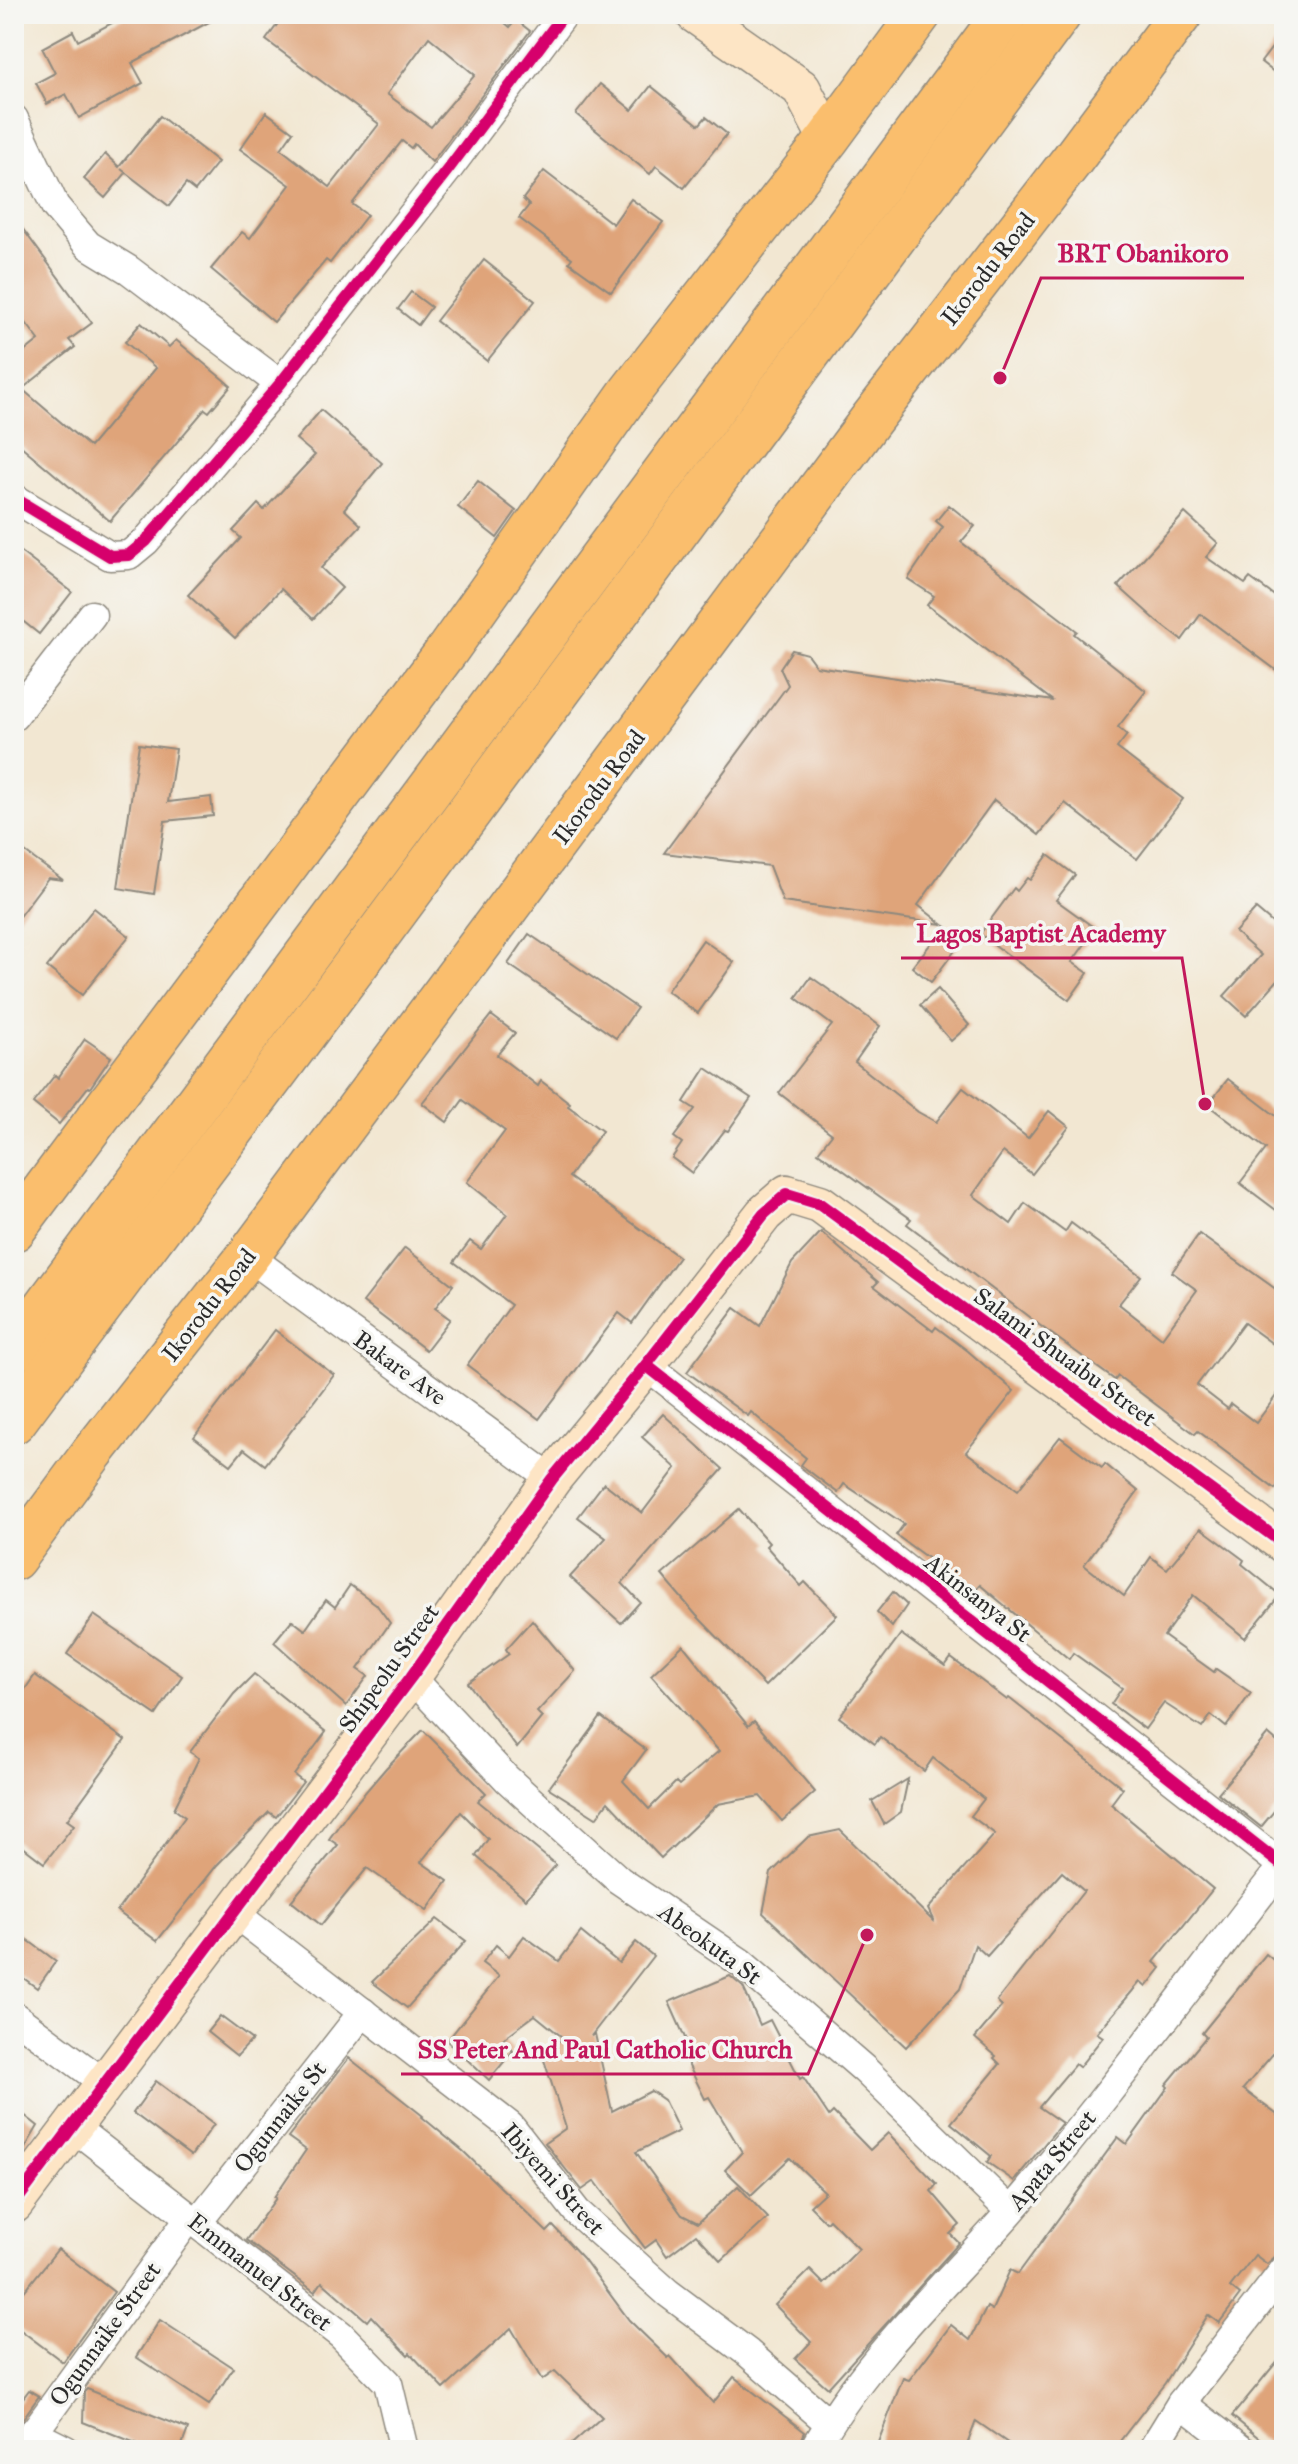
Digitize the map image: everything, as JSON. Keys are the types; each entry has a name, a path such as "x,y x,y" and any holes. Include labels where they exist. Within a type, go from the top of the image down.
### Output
{"highway":[{"path":"14,1350 1005,14"},
{"path":"14,1421 1059,14"}],"main road":[{"path":"14,1230 437,664 630,392 828,139 920,14"},
{"name":"Ikorodu Road","path":"14,1559 93,1452 248,1256 872,418 1063,173 1181,14"}],"street":[{"path":"14,498 110,556 129,555 146,541 280,384 449,168 564,14"},
{"path":"695,14 801,88 828,139"},
{"path":"801,88 865,88"},
{"path":"14,119 55,206 88,245 129,270 280,384"},
{"path":"14,716 92,615"},
{"name":"Shipeolu Street","path":"14,2204 411,1677 552,1479 764,1214 787,1194 820,1204"},
{"name":"Salami Shuaibu Street","path":"820,1204 1284,1544"},
{"name":"Bakare Ave","path":"248,1256 552,1479"},
{"name":"Akinsanya St","path":"646,1365 1283,1865"},
{"name":"Abeokuta St","path":"411,1677 507,1779 619,1880 740,1962 865,2070 1010,2211"},
{"name":"Apata Street","path":"814,2450 829,2423 876,2358 1010,2211 1113,2086 1283,1865"},
{"name":"Ibiyemi Street","path":"233,1912 510,2126 577,2212 668,2293 748,2353 829,2423"},
{"name":"Ogunnaike St","path":"193,2220 363,2012"},
{"path":"14,2016 104,2083"},
{"name":"Emmanuel Street","path":"72,2126 341,2335 388,2383 404,2450"},
{"name":"Ogunnaike Street","path":"27,2442 193,2220"},
{"path":"1152,2450 1181,2403 1284,2270"},
{"path":"1181,2403 1242,2450"},
{"path":"27,2442 66,2450"}],"building":[{"path":"129,14 224,14 132,63 143,83 79,118 66,94 47,104 36,83 55,73 42,48 73,31 78,41"},
{"path":"285,14 494,14 510,27 516,20 530,31 432,162 414,144 411,148 402,141 352,204 367,215 330,263 326,260 274,322 211,269 242,232 250,238 290,185 240,149 266,112 293,132 281,149 330,187 379,124 266,40","holes":["429,37 475,75 431,127 387,94"]},
{"path":"1284,32 1284,80 1261,62"},
{"path":"600,84 632,110 651,86 699,125 706,117 727,134 684,188 656,166 650,174 576,114"},
{"path":"160,116 218,162 195,191 186,184 169,206 121,169 126,173 105,198 84,179 105,154 119,167"},
{"path":"544,171 613,224 631,199 663,222 611,292 569,262 572,258 519,218 529,205 523,199"},
{"path":"14,217 92,323 69,340 75,347 22,389 90,447 156,368 125,342 141,323 169,347 176,340 231,386 209,412 205,409 110,521 14,440 14,360 39,340 14,307"},
{"path":"484,260 535,301 487,361 436,321"},
{"path":"411,292 431,307 418,325 398,309"},
{"path":"321,410 382,463 344,509 361,525 321,568 342,588 313,619 281,589 235,638 188,595 241,538 233,531 258,504 264,510 315,455 296,439"},
{"path":"478,481 516,511 497,538 458,507"},
{"path":"949,505 975,526 961,542 1077,631 1074,634 1146,691 1118,727 1127,735 1117,748 1183,799 1137,859 1065,803 1039,835 994,800 918,905 942,924 783,902 769,866 664,853 788,685 780,668 792,650 807,654 816,666 1053,701 927,605 934,596 908,579 943,527 936,521"},
{"path":"1185,513 1218,543 1206,557 1245,584 1250,578 1284,603 1284,676 1201,614 1182,640 1118,586"},
{"path":"14,547 72,592 39,634 14,614"},
{"path":"139,744 176,749 168,802 211,797 213,816 165,821 154,894 118,888"},
{"path":"14,844 63,880 48,878 14,923"},
{"path":"1048,855 1075,875 1056,900 1096,929 1072,962 1088,973 1069,1000 980,934 1014,888 1017,891 1027,878 1030,880"},
{"path":"94,908 129,936 82,995 47,967"},
{"path":"1256,909 1284,933 1284,973 1246,1016 1224,996 1261,955 1235,932"},
{"path":"945,926 963,940 931,982 912,967"},
{"path":"529,934 637,1008 616,1038 508,964"},
{"path":"703,940 734,962 698,1013 667,991"},
{"path":"811,977 880,1026 855,1062 918,1112 936,1122 963,1088 1028,1138 1049,1111 1069,1127 1032,1174 1003,1152 973,1195 1011,1224 1025,1203 1065,1232 1071,1223 1102,1246 1141,1276 1119,1304 1162,1338 1197,1290 1172,1272 1199,1234 1284,1295 1284,1352 1244,1323 1197,1385 1228,1409 1231,1404 1256,1423 1284,1385 1284,1478 1275,1489 1198,1431 1195,1434 1118,1376 1115,1380 1042,1327 907,1224 911,1219 818,1152 832,1134 779,1093 832,1025 796,998"},
{"path":"938,989 969,1025 951,1041 920,1005"},
{"path":"491,1015 515,1033 497,1055 538,1086 541,1081 602,1131 569,1177 679,1257 632,1323 619,1313 539,1419 467,1365 511,1305 454,1262 470,1241 481,1249 507,1214 467,1182 505,1131 463,1100 447,1122 422,1103"},
{"path":"85,1039 111,1057 90,1088 59,1124 33,1103 55,1075 58,1078"},
{"path":"706,1068 751,1098 692,1173 672,1158 682,1143 674,1137 695,1109 684,1102"},
{"path":"1228,1079 1284,1122 1284,1216 1240,1183 1266,1149 1208,1105"},
{"path":"821,1232 878,1282 874,1286 933,1331 936,1327 968,1351 1014,1391 966,1452 1018,1490 1060,1437 1102,1468 1105,1464 1138,1491 1084,1565 1124,1596 1151,1557 1167,1569 1201,1528 1244,1560 1242,1564 1280,1595 1245,1638 1193,1595 1164,1636 1214,1672 1216,1669 1251,1693 1226,1727 1211,1715 1202,1728 1164,1703 1145,1729 1111,1704 1122,1688 1073,1653 1069,1659 980,1585 974,1592 896,1535 904,1524 844,1484 838,1493 801,1465 806,1458 751,1412 748,1416 687,1372 735,1308 760,1326 792,1263"},
{"path":"405,1248 453,1285 435,1308 450,1319 426,1350 363,1302"},
{"path":"275,1330 334,1375 265,1465 244,1449 231,1465 194,1437"},
{"path":"663,1414 723,1469 622,1583 640,1602 621,1623 570,1577 606,1538 578,1517 604,1483 642,1513 676,1468 642,1437"},
{"path":"739,1509 801,1586 805,1582 837,1615 765,1686 662,1575"},
{"path":"350,1585 376,1604 390,1623 358,1669 368,1676 346,1706 274,1642 292,1620 305,1630 326,1600 335,1607"},
{"path":"893,1592 907,1605 892,1627 877,1612"},
{"path":"94,1615 182,1676 156,1715 67,1654"},
{"path":"532,1620 575,1671 537,1712 542,1717 517,1748 468,1683 509,1654 506,1649"},
{"path":"901,1634 945,1666 951,1658 1007,1700 1009,1698 1123,1788 1111,1804 1213,1889 1154,1962 1161,1968 1146,1987 1140,1982 1097,2033 1103,2037 1079,2067 1075,2064 1039,2107 1062,2123 1014,2181 987,2162 991,2156 951,2123 1000,2064 994,2058 996,2056 975,2038 1002,2006 997,2001 1084,1891 1062,1872 987,1956 975,1945 960,1989 906,2047 763,1913 771,1873 808,1837 840,1830 934,1922 928,1909 995,1834 971,1816 984,1799 933,1758 924,1771 880,1737 875,1744 839,1717"},
{"path":"683,1645 748,1726 754,1721 815,1792 782,1821 760,1796 718,1804 661,1858 608,1802 596,1818 549,1788 601,1717 646,1750 623,1781 649,1809 676,1782 679,1785 719,1751 651,1675"},
{"path":"254,1674 326,1732 294,1775 303,1782 276,1817 269,1812 217,1865 157,1941 117,1911 185,1817 174,1809 199,1758 190,1752 234,1694"},
{"path":"35,1675 125,1740 67,1820 74,1825 44,1863 14,1840 14,1705"},
{"path":"423,1730 486,1793 478,1801 556,1865 526,1899 476,1856 488,1839 461,1812 421,1862 448,1881 427,1910 367,1868 321,1925 291,1901 338,1845 329,1839 350,1810"},
{"path":"1268,1734 1284,1748 1284,1799 1261,1827 1218,1793"},
{"path":"908,1779 901,1812 884,1824 872,1801"},
{"path":"437,1919 466,1941 407,2008 372,1982"},
{"path":"14,1930 56,1961 37,1988 14,1971"},
{"path":"581,1932 619,1963 636,1942 653,1956 591,2036 595,2034 612,2111 651,2091 664,2100 679,2131 636,2152 682,2215 698,2223 738,2186 768,2218 721,2261 696,2234 667,2256 656,2240 645,2248 595,2181 582,2190 545,2143 566,2128 544,2060 562,2037 535,2015 503,2039 513,2051 489,2080 447,2041 499,1976 482,1963 496,1945 509,1956 524,1936 559,1961"},
{"path":"1266,1954 1284,1969 1284,2041 1243,2089 1284,2120 1284,2253 1267,2264 1255,2255 1230,2287 1240,2295 1219,2323 1208,2315 1165,2383 1113,2450 1018,2450 976,2421 965,2450 875,2450 903,2378 909,2380 951,2325 970,2340 987,2307 992,2310 1010,2270 1018,2274 1118,2137 1127,2144 1168,2087 1166,2085 1206,2037 1202,2033"},
{"path":"730,1976 743,1987 760,2025 770,2020 800,2079 803,2077 829,2116 833,2112 870,2150 888,2133 937,2184 931,2191 960,2225 950,2234 959,2243 828,2388 795,2359 811,2342 775,2305 810,2270 824,2284 859,2249 829,2219 826,2222 810,2206 825,2192 790,2158 751,2195 725,2170 742,2152 709,2097 705,2099 687,2062 694,2058 669,2002"},
{"path":"220,2016 252,2040 237,2056 207,2032"},
{"path":"349,2058 463,2151 547,2232 553,2226 583,2258 629,2320 668,2358 670,2356 713,2403 734,2377 805,2432 797,2450 565,2450 602,2417 555,2371 542,2380 511,2328 444,2389 371,2316 367,2321 322,2282 315,2292 246,2240 306,2150 288,2137"},
{"path":"156,2081 214,2124 191,2156 133,2113"},
{"path":"14,2107 38,2126 14,2167"},
{"path":"58,2249 114,2292 63,2362 14,2325 14,2304"},
{"path":"160,2320 233,2368 209,2405 136,2357"},
{"path":"1284,2353 1284,2430 1270,2447 1232,2416"},
{"path":"87,2389 188,2429 180,2450 153,2450 83,2422 84,2392"},
{"path":"29,2390 39,2396 14,2431 14,2410"}],"cycle path":[{"path":"14,498 110,556 129,555 146,541 280,384 449,168 564,14"},
{"path":"14,2204 411,1677 552,1479 764,1214 787,1194 820,1204 1284,1544"},
{"path":"646,1365 1283,1866"}],"place":[{"name":"BRT Obanikoro","path":"1000,378"},
{"name":"Lagos Baptist Academy","path":"1205,1104"},
{"name":"SS Peter And Paul Catholic Church","path":"867,1935"}]}
